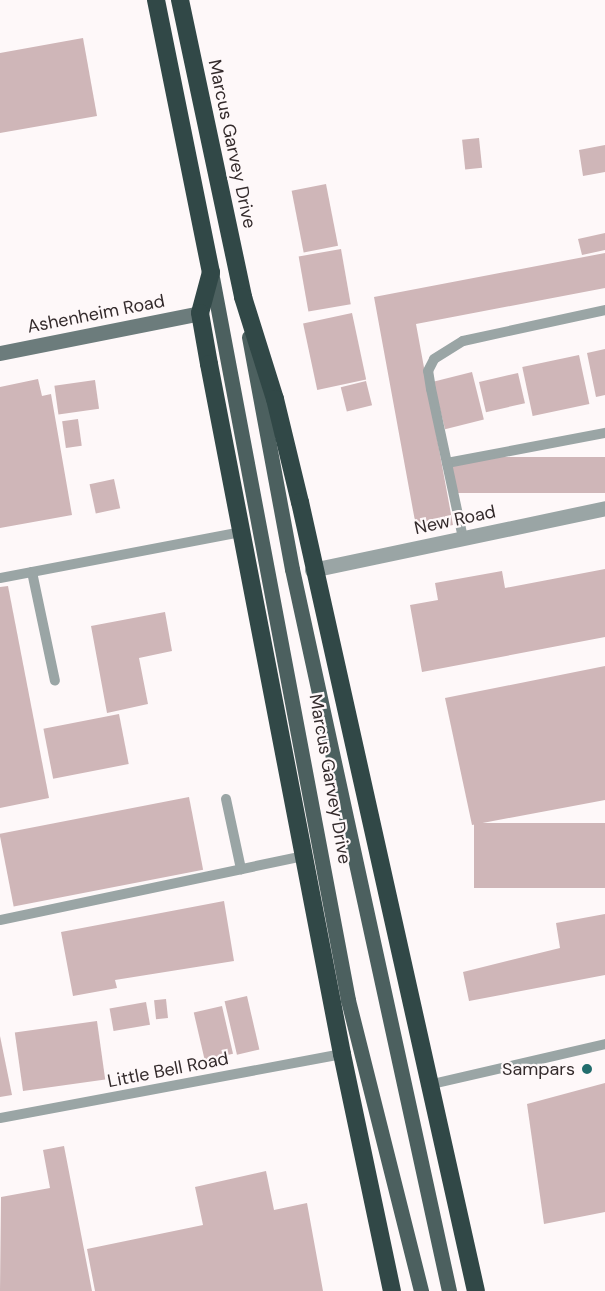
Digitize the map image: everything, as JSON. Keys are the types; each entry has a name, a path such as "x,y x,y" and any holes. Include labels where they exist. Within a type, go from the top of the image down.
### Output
{"highway":[{"name":"Marcus Garvey Drive","path":"156,0 211,272 200,313 342,1054 392,1291"},
{"name":"Marcus Garvey Drive","path":"180,0 243,297 275,399 476,1291"}],"main road":[{"name":"Marcus Garvey Drive","path":"211,272 231,363 348,1000 421,1291"},
{"name":"Marcus Garvey Drive","path":"243,297 292,569 449,1291"}],"street":[{"name":"Ashenheim Road","path":"0,353 200,313"},
{"name":"New Road","path":"312,570 605,508"}],"lane":[{"path":"463,538 428,371 434,359 463,341 605,310"},
{"path":"447,463 605,433"},
{"path":"0,578 241,532"},
{"path":"32,572 55,681"},
{"path":"226,799 241,869"},
{"path":"0,920 304,856"},
{"path":"428,1085 605,1044"},
{"name":"Little Bell Road","path":"0,1118 342,1054"}],"building":[{"path":"83,38 97,116 0,133 0,53"},
{"path":"479,138 482,168 465,170 462,140"},
{"path":"605,145 605,172 583,176 579,150"},
{"path":"326,184 338,246 304,253 292,191"},
{"path":"605,233 605,250 582,255 578,239"},
{"path":"341,249 351,304 308,312 299,256"},
{"path":"605,253 605,288 416,324 453,525 417,532 374,297"},
{"path":"352,313 366,380 317,390 303,323"},
{"path":"605,349 605,395 596,397 587,353"},
{"path":"579,355 589,404 533,416 522,367"},
{"path":"472,372 484,420 445,429 433,382"},
{"path":"518,373 525,403 486,412 479,382"},
{"path":"38,379 42,396 51,394 72,515 0,528 0,387"},
{"path":"95,380 99,409 58,414 54,386"},
{"path":"366,381 372,405 347,412 341,387"},
{"path":"78,419 82,446 66,448 62,421"},
{"path":"452,457 605,457 605,493 452,493"},
{"path":"114,479 120,508 96,514 90,484"},
{"path":"605,569 605,637 422,672 410,605 438,600 435,583 502,571 505,588"},
{"path":"8,586 49,798 0,808 0,587"},
{"path":"165,612 172,651 139,658 148,704 107,713 91,626"},
{"path":"605,666 605,800 472,825 445,698"},
{"path":"119,714 129,764 53,779 43,729"},
{"path":"189,797 203,870 14,906 0,834"},
{"path":"474,823 605,823 605,888 474,888"},
{"path":"224,901 234,961 115,980 117,988 73,996 61,932"},
{"path":"605,914 605,975 469,1001 463,972 560,948 556,923"},
{"path":"247,996 259,1050 237,1055 225,1001"},
{"path":"166,999 168,1018 156,1019 154,1000"},
{"path":"146,1002 150,1025 114,1031 110,1008"},
{"path":"222,1006 233,1054 205,1060 194,1013"},
{"path":"97,1021 105,1079 23,1091 15,1033"},
{"path":"0,1036 12,1095 0,1097"},
{"path":"605,1083 605,1212 544,1224 527,1104"},
{"path":"64,1146 92,1291 0,1291 1,1197 50,1188 43,1150"},
{"path":"266,1171 274,1210 307,1203 323,1291 95,1291 87,1249 203,1225 195,1187"}],"place":[{"name":"Sampars","path":"587,1069"}]}
